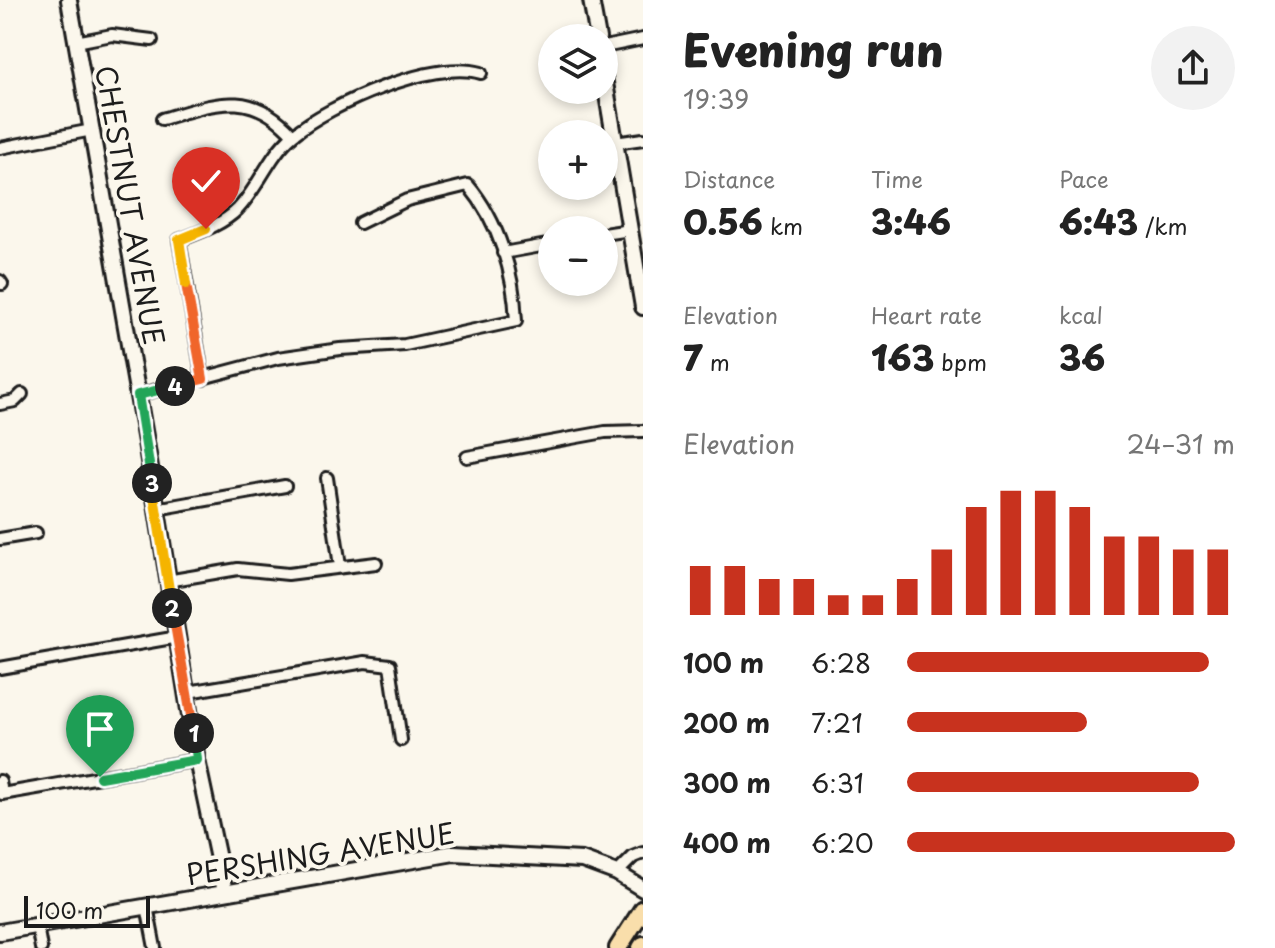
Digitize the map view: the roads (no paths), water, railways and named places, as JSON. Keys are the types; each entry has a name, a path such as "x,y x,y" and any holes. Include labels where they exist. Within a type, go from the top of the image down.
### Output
{"main road":[{"path":"618,948 643,909"}],"street":[{"name":"CHESTNUT AVENUE","path":"69,0 138,395 197,760 225,892"},
{"path":"591,0 595,24"},
{"path":"76,42 112,35 152,40"},
{"path":"618,44 643,39"},
{"path":"203,379 179,240 217,224 236,210 263,170 293,135 349,102 413,77 444,70 481,73"},
{"path":"162,119 205,105 236,102 263,111 293,135"},
{"path":"0,148 92,130"},
{"path":"618,143 643,139"},
{"path":"618,160 643,307"},
{"path":"138,395 278,358 318,351 405,345 516,321 515,288 503,253 487,213 468,185 415,198 360,223"},
{"path":"618,232 630,230"},
{"path":"503,253 538,247"},
{"path":"0,404 15,401 22,394"},
{"path":"467,457 605,432 643,431"},
{"path":"327,478 340,566"},
{"path":"156,509 285,486"},
{"path":"0,539 36,533"},
{"path":"167,581 238,569 288,574 376,563"},
{"path":"0,668 178,637"},
{"path":"188,692 365,662 390,665 401,740"},
{"path":"0,781 2,794 197,760"},
{"name":"PERSHING AVENUE","path":"0,932 454,853 582,860 617,873 643,889"},
{"path":"617,873 633,857 643,853"},
{"path":"147,906 155,948"},
{"path":"37,926 41,948"}]}
